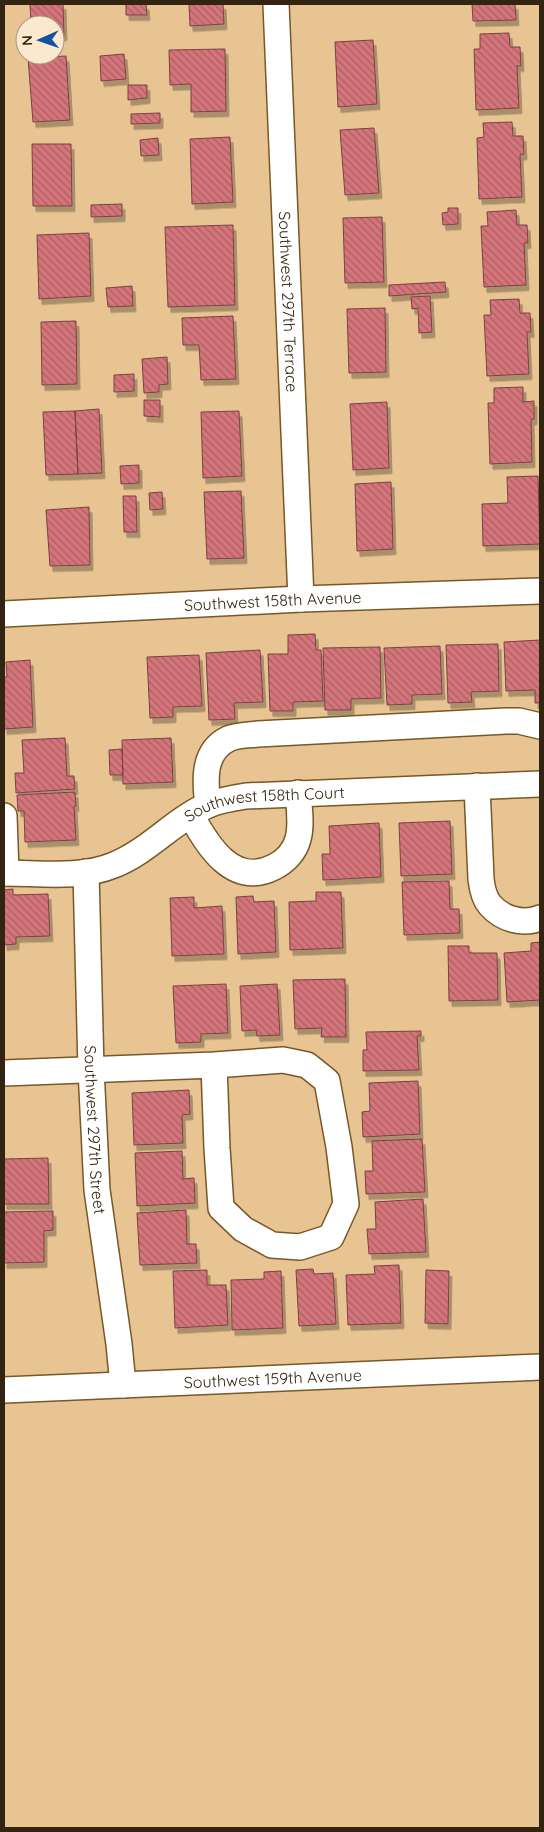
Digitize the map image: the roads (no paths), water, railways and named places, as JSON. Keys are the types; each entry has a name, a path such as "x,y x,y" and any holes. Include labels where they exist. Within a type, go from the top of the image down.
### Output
{"street":[{"name":"Southwest 297th Terrace","path":"276,4 301,599"},
{"name":"Southwest 158th Avenue","path":"4,614 301,599 540,591"},
{"path":"298,793 300,828 298,840 290,855 280,864 267,871 247,873 226,863 205,842 199,810 206,782 207,767 212,753 228,738 258,734 506,721 520,721 540,726"},
{"name":"Southwest 158th Court","path":"4,816 5,873 47,874 86,872 114,866 132,857 199,810 246,796 540,784"},
{"path":"477,786 481,879 486,898 489,904 500,914 512,919 523,921 540,918"},
{"name":"Southwest 297th Street","path":"86,872 91,1069 97,1190 123,1385"},
{"path":"4,1073 214,1065 283,1060 306,1065 327,1081 340,1146 346,1204 331,1237 300,1247 272,1245 244,1230 221,1208 216,1148 214,1065"},
{"name":"Southwest 159th Avenue","path":"4,1390 540,1367"}]}
